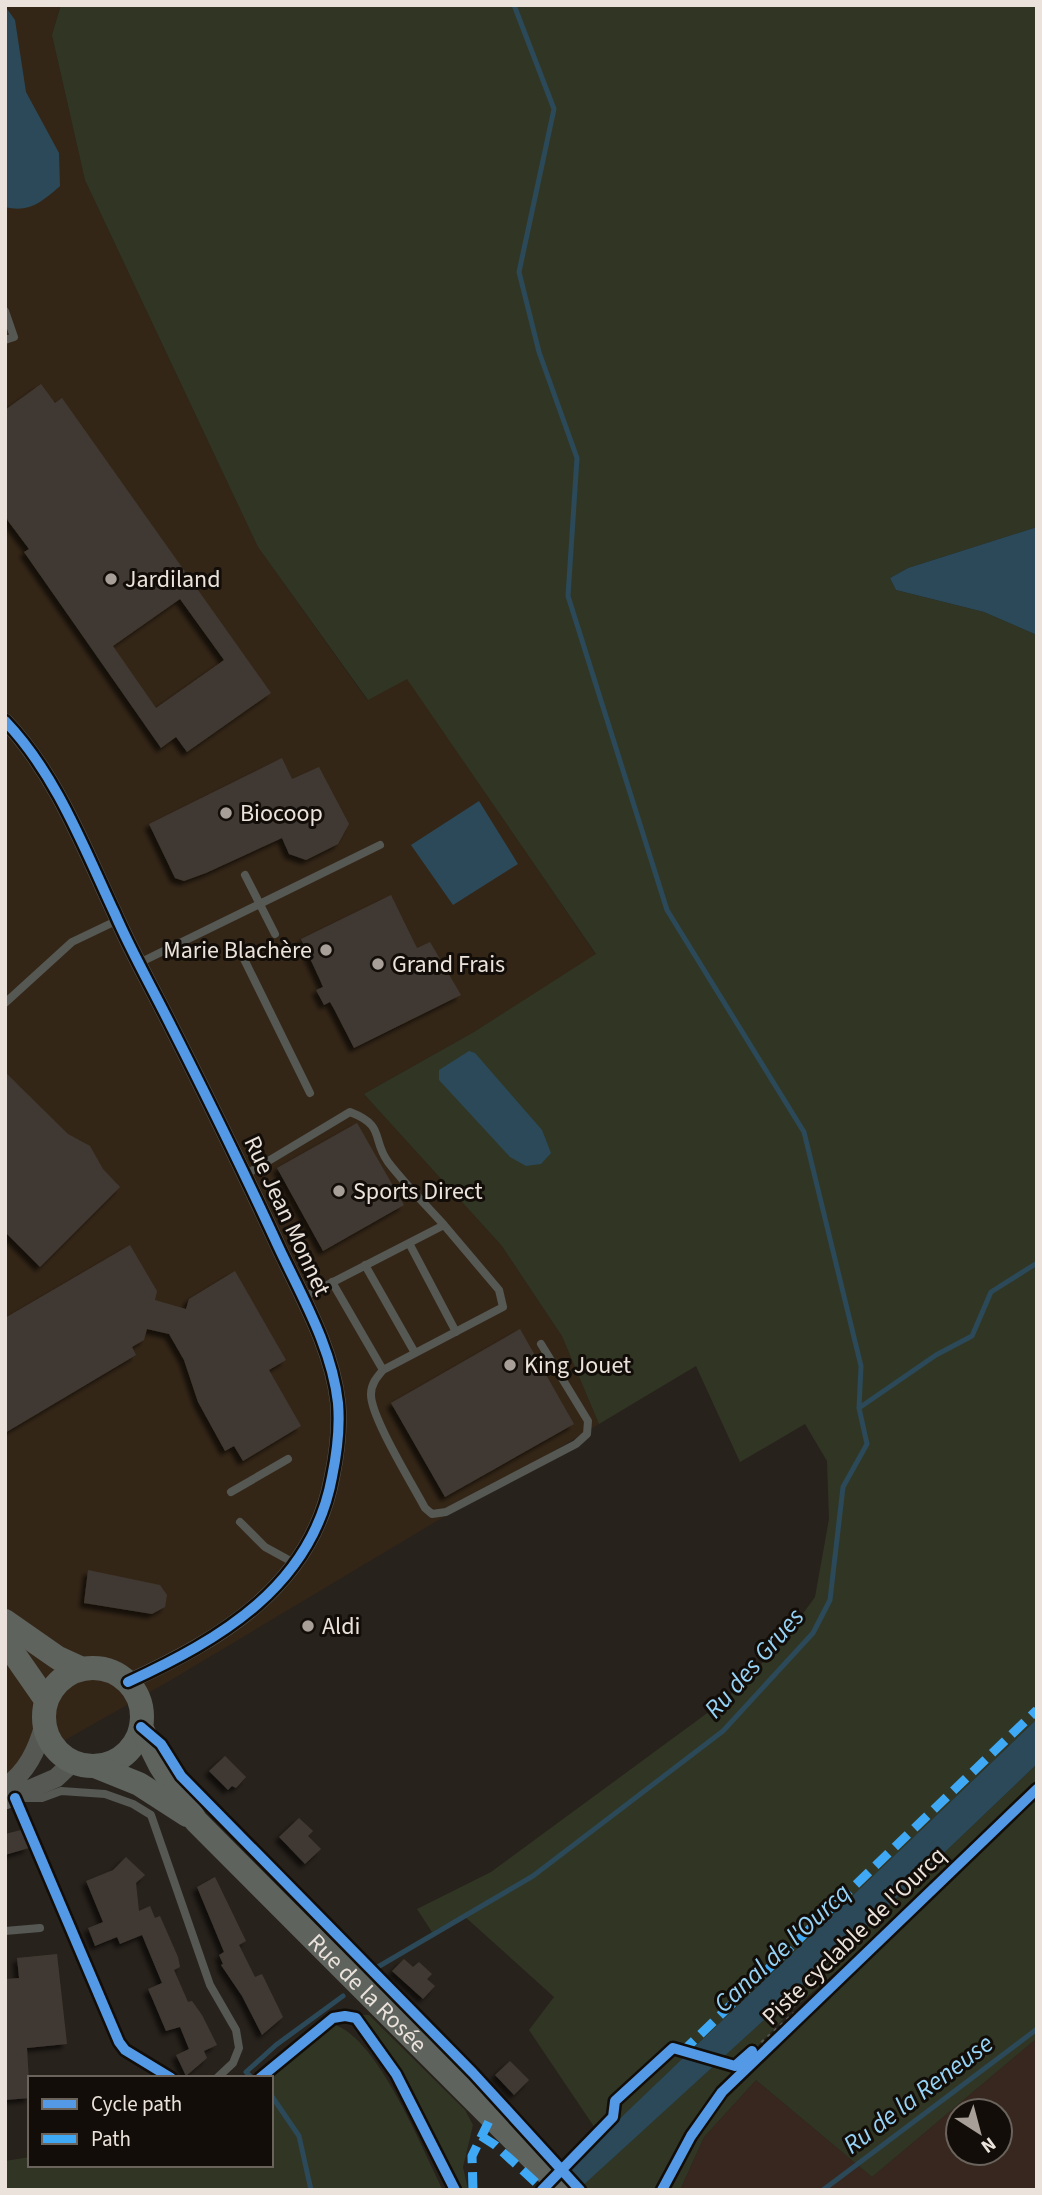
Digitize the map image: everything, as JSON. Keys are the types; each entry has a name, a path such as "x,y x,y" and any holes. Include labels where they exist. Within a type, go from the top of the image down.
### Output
{"main road":[{"path":"5,1621 58,1658 82,1669 106,1670 128,1682 137,1695 142,1711 136,1742 112,1763 97,1767 72,1763 53,1747 45,1712 5,1641"},
{"path":"45,1712 60,1680 82,1669"},
{"name":"Rue de la Rosée","path":"141,1727 160,1765 196,1821"},
{"name":"Rue de la Rosée","path":"97,1767 139,1784 196,1821 564,2190"}],"street":[{"name":"Rue Jean Monnet","path":"5,721 38,762 76,830 245,1175 321,1338 338,1403 338,1433 329,1497 316,1532 296,1565 278,1587 225,1630 128,1682"},
{"path":"9,1795 30,1760 45,1712"},
{"path":"9,1795 56,1778 72,1763"}],"lane":[{"path":"5,312 13,337 5,340"},
{"path":"139,962 380,845"},
{"path":"245,875 275,934"},
{"path":"5,1003 72,942 118,920"},
{"path":"240,951 310,1093"},
{"path":"245,1175 351,1111 364,1117 377,1129 386,1159 499,1290 503,1307 383,1370 374,1381 371,1395 375,1413 425,1508 432,1514 446,1512 576,1444 587,1434 588,1421 541,1344"},
{"path":"302,1298 444,1224"},
{"path":"409,1243 456,1332"},
{"path":"365,1265 415,1353"},
{"path":"332,1282 383,1370"},
{"path":"231,1492 288,1459"},
{"path":"240,1522 265,1548 296,1565"},
{"path":"164,2076 124,2052 118,2044 9,1795 42,1798 61,1791 105,1794 133,1804 150,1815 210,1985 236,2030 239,2048 233,2063 219,2076"},
{"path":"5,1931 40,1928"}],"path":[{"path":"613,2117 615,2101 673,2048 735,2066 801,2009"}],"shaded area":[{"path":"5,5 61,5 52,35 85,180 258,547 367,700 407,678 596,955 474,1032 364,1094 502,1246 562,1336 599,1424 171,1680 5,1774"},
{"path":"1037,2038 1037,2190 680,2190 704,2137 756,2080 872,2177 944,2116 944,2167 1014,2167 1014,2097 967,2097"}],"green space":[{"path":"61,5 1037,5 1037,527 908,568 890,578 896,590 984,612 1037,635 1037,1719 601,2137 529,2030 554,1997 463,1915 432,1932 417,1909 491,1872 725,1700 781,1644 815,1597 829,1519 827,1461 805,1424 740,1462 696,1366 599,1424 562,1336 502,1246 364,1094 474,1032 596,954 407,679 368,700 258,547 85,180 52,35"},
{"path":"1037,1764 1037,2038 967,2097 944,2097 944,2116 872,2177 756,2080 704,2137 680,2190 667,2190 693,2138 724,2094 874,1950 886,1928 791,2011 720,2086 685,2131 655,2190 586,2190 582,2186 879,1915"},
{"path":"361,2015 369,2015 465,2110 473,2125 463,2167 468,2190 460,2190 399,2070"},
{"path":"332,2024 349,2033 365,2049 396,2096 443,2190 5,2190 5,2161 28,2157 28,2167 273,2167 273,2076 268,2076"}],"water":[{"path":"5,6 15,20 26,92 59,153 60,186 35,205 21,208 5,207"},
{"path":"1037,527 1037,635 984,612 896,590 890,578 908,568"},
{"path":"479,801 518,864 453,905 411,845"},
{"path":"469,1051 475,1053 542,1130 551,1153 541,1164 526,1166 510,1157 439,1080 439,1070"},
{"path":"1037,1719 1037,1764 879,1915 578,2190 552,2190 586,2151"}],"building":[{"path":"41,384 55,403 62,398 271,693 187,752 176,737 161,748 24,552 29,549 8,521 5,513 5,410","holes":["180,599 224,660 156,708 113,646"]},
{"path":"282,758 292,779 319,767 349,824 338,844 306,860 289,854 282,838 206,873 184,881 175,878 149,824"},
{"name":"Grand Frais","path":"391,895 417,948 430,942 461,995 354,1048 330,1002 324,1005 316,990 323,987 301,939"},
{"path":"5,1072 68,1134 90,1146 103,1169 120,1187 40,1267 5,1232"},
{"path":"357,1123 404,1205 323,1251 277,1168"},
{"path":"130,1245 157,1291 155,1300 186,1309 189,1299 235,1271 286,1360 269,1370 301,1426 243,1461 234,1446 225,1451 198,1402 184,1360 169,1334 147,1329 144,1340 132,1347 136,1355 5,1433 5,1318"},
{"path":"520,1329 574,1424 445,1497 391,1403"},
{"path":"88,1570 160,1585 167,1595 165,1607 152,1614 84,1603"},
{"path":"225,1756 246,1777 236,1788 232,1786 228,1790 209,1771"},
{"path":"299,1818 313,1831 308,1836 321,1849 305,1864 279,1837"},
{"path":"21,1830 29,1848 5,1855 5,1834"},
{"path":"126,1857 145,1875 136,1883 139,1911 150,1906 155,1918 160,1916 178,1957 180,1967 174,1970 188,2002 192,2001 202,2015 217,2045 204,2051 207,2058 186,2076 176,2055 189,2049 180,2027 166,2031 148,1989 162,1983 142,1935 120,1944 117,1937 95,1946 88,1928 103,1922 86,1881 113,1870"},
{"path":"215,1877 246,1941 239,1945 255,1977 262,1974 283,2017 262,2035 242,1996 221,1965 223,1964 219,1955 224,1952 197,1887"},
{"path":"57,1954 67,2044 27,2048 28,2098 5,2100 5,1979 19,1978 17,1958"},
{"path":"404,1959 413,1967 419,1962 432,1974 427,1979 435,1986 423,1999 392,1971"},
{"path":"510,2061 529,2080 514,2095 495,2075"}],"waterway":[{"path":"376,1968 533,1876 723,1731 813,1633 830,1600 843,1487 867,1444 859,1408 861,1366 804,1132 667,910 568,596 577,458 539,352 519,272 554,109 514,5"},
{"name":"Ru des Grues","path":"859,1408 936,1355 972,1336 991,1292 1037,1263"},
{"name":"Ru des Grues","path":"250,2076 246,2072 276,2045 343,1996"},
{"name":"Ru de la Reneuse","path":"823,2190 1037,2029"},
{"name":"Ru des Grues","path":"273,2098 299,2136 311,2190"}],"marked path":[{"path":"681,2053 1037,1710"},
{"path":"473,2190 472,2156 491,2117"},
{"path":"481,2136 495,2145 544,2190"}],"cycle path":[{"path":"5,721 39,764 68,813 315,1323 329,1362 338,1403 338,1431 332,1477 321,1515 305,1549 283,1578 257,1604 228,1627 196,1647 128,1682"},
{"path":"141,1727 161,1744 181,1776 473,2073 580,2190"},
{"name":"Piste cyclable de l'Ourcq","path":"662,2190 691,2136 722,2092 1037,1789"},
{"path":"15,1798 119,2042 125,2050 168,2076"},
{"path":"262,2076 333,2018 356,2018 396,2074 455,2190"},
{"path":"542,2190 613,2117 615,2101 673,2048 735,2066 752,2051"}],"place":[{"name":"Jardiland","path":"111,579"},
{"name":"Biocoop","path":"226,813"},
{"name":"Marie Blachère","path":"326,950"},
{"name":"Grand Frais","path":"378,964"},
{"name":"Sports Direct","path":"339,1191"},
{"name":"King Jouet","path":"510,1365"},
{"name":"Aldi","path":"308,1626"}],"water label":[{"name":"Canal de l'Ourcq","path":"782,1948"}]}
